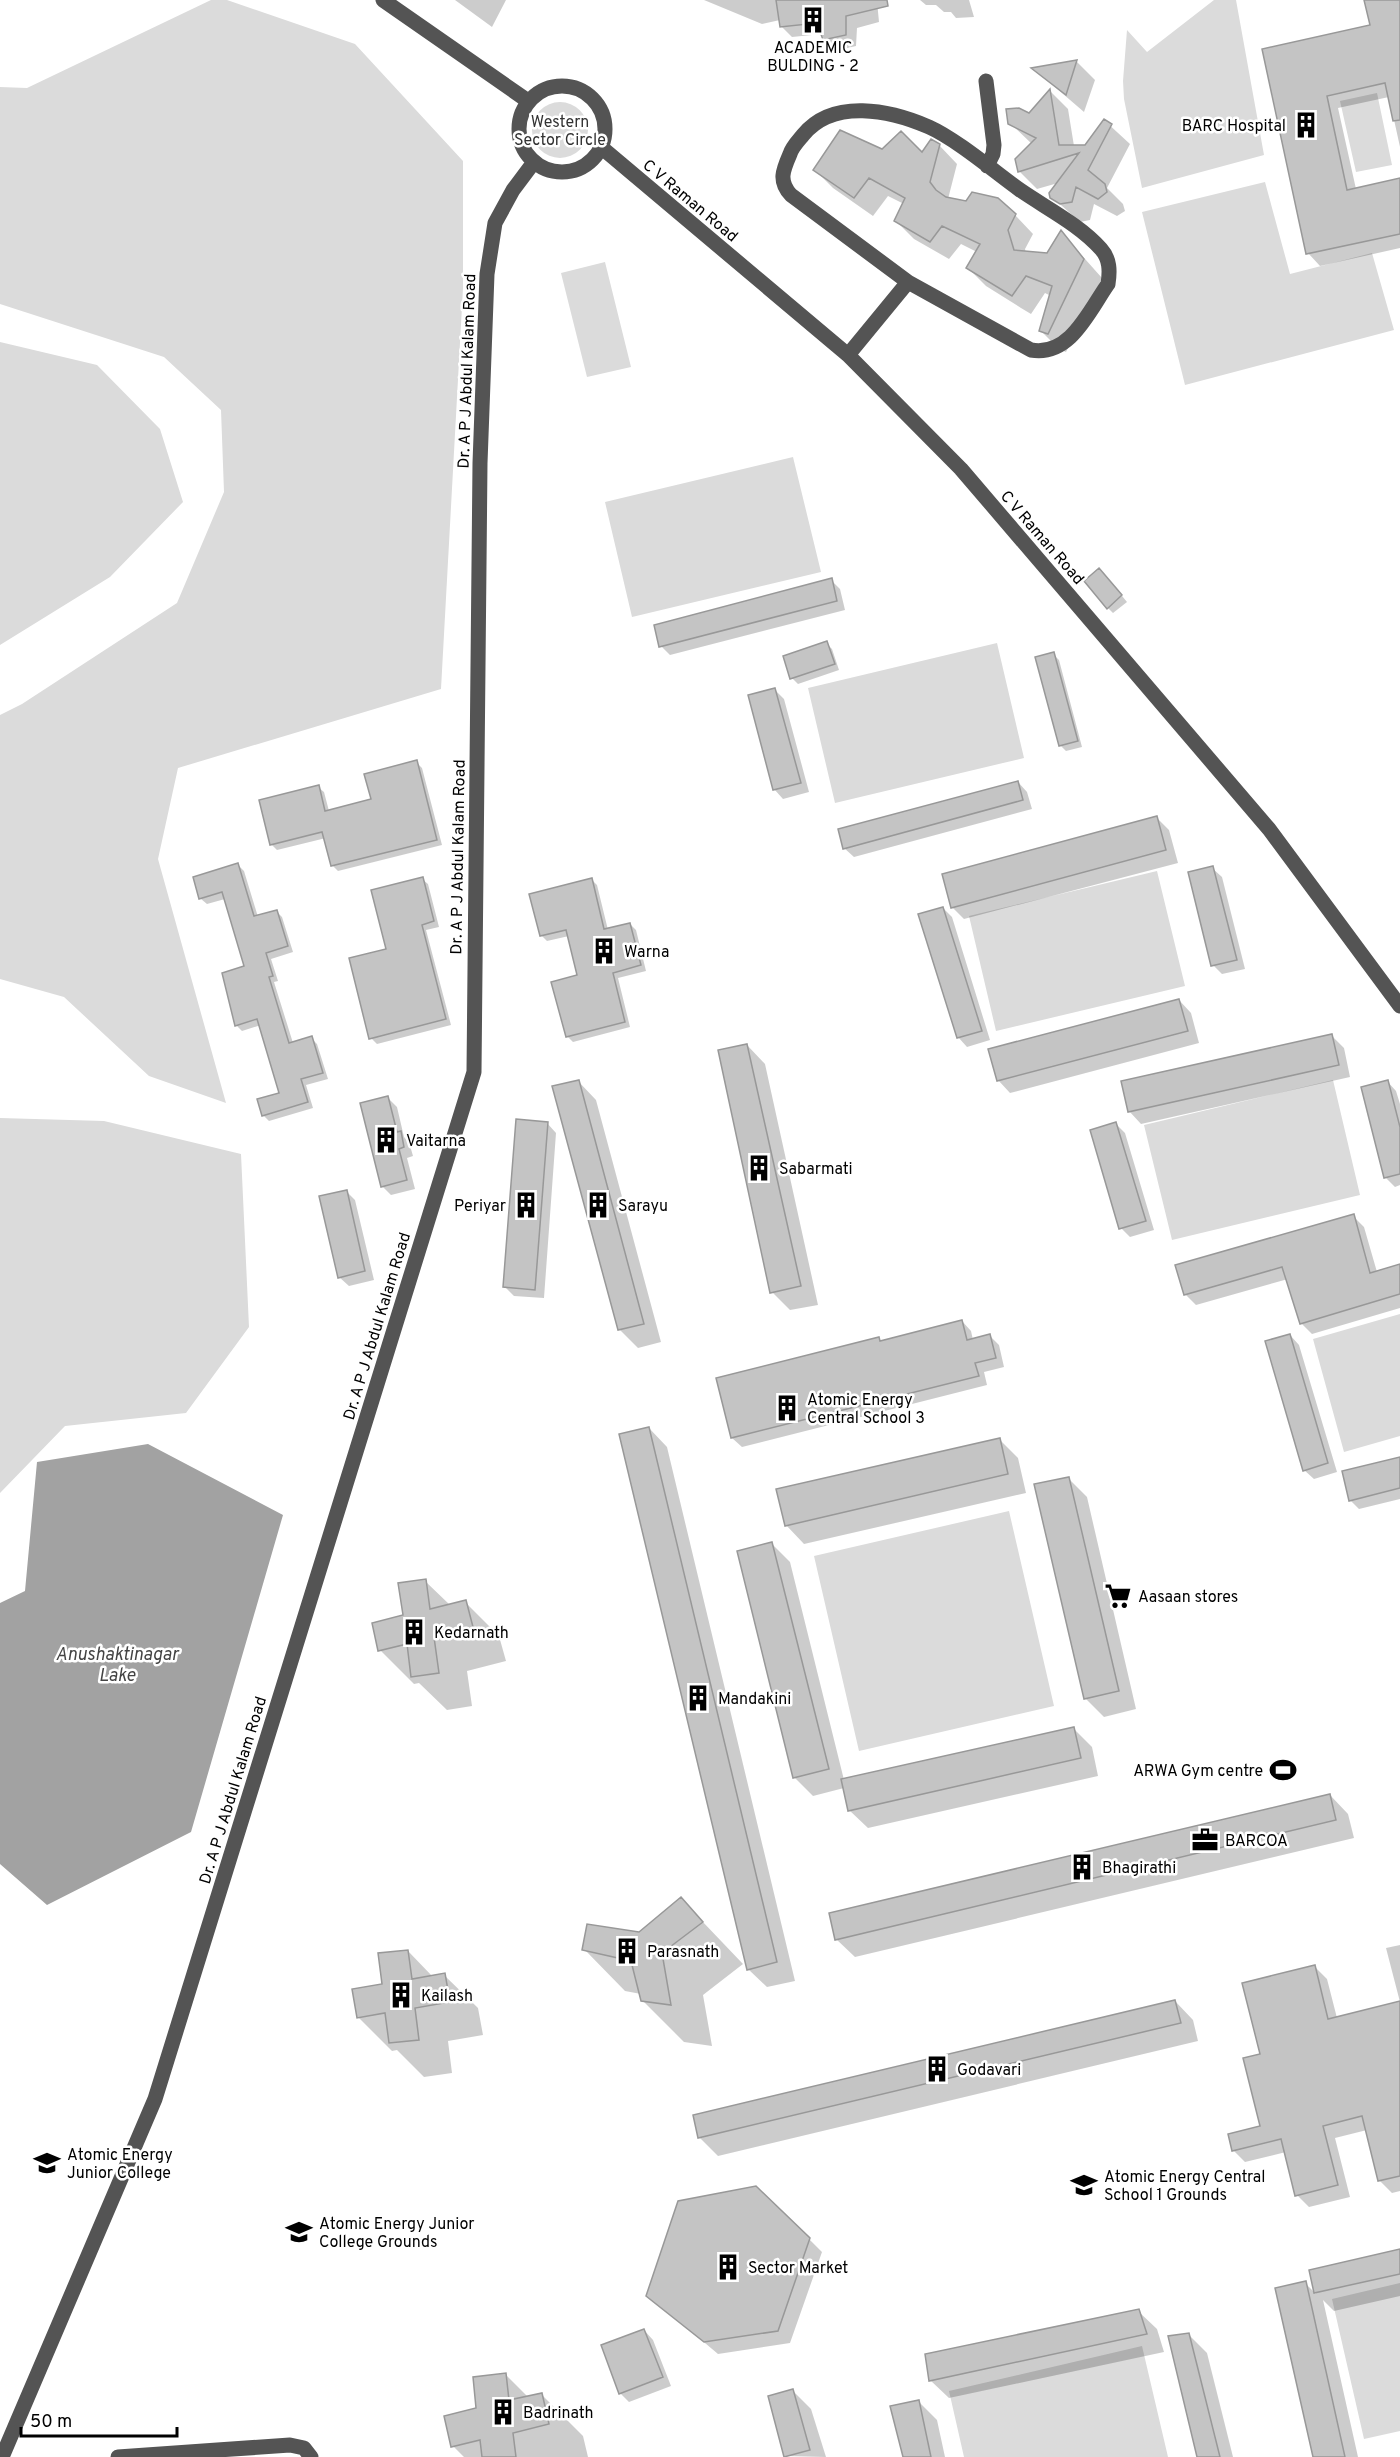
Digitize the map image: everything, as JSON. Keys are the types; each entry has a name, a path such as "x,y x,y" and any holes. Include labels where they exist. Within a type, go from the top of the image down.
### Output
{"street":[{"path":"382,0 528,101"},
{"path":"986,81 993,145 993,154 987,166"},
{"path":"558,86 569,86 590,95 597,104 605,125 601,147 595,157 577,170 554,172 534,162 526,154 518,133 519,121 528,101 537,93 558,86"},
{"path":"865,112 897,115 932,128 987,166 1102,250 1108,261 1108,284 1071,338 1055,349 1044,352 1031,350 908,282 791,195 783,187 782,176 791,150 816,121 833,113 865,112"},
{"name":"C V Raman Road","path":"601,147 848,355 961,469 1269,829 1400,1006"},
{"name":"Dr. A P J Abdul Kalam Road","path":"2,2457 155,2098 474,1072 480,463 487,274 495,223 513,190 534,162"},
{"path":"848,355 908,282"},
{"path":"118,2457 130,2454 290,2445 304,2448 311,2457"}],"green space":[{"path":"211,0 227,0 355,44 463,161 463,288 441,689 178,768 158,859 226,1103 149,1076 64,997 0,979 0,715 22,704 177,603 224,492 221,410 164,357 0,304 0,87 27,88"},
{"path":"1214,0 1236,0 1264,155 1142,188 1124,99 1127,30 1147,52"},
{"path":"1377,93 1392,165 1356,172 1340,101"},
{"name":"Western Sector Circle","path":"560,102 571,104 580,110 586,119 588,130 586,141 580,150 571,156 560,158 549,156 540,150 534,141 532,130 534,119 540,110 549,104"},
{"path":"1265,182 1290,274 1372,253 1394,330 1185,385 1142,212"},
{"path":"605,262 631,367 587,377 561,273"},
{"path":"0,342 97,365 160,429 183,502 110,577 0,645"},
{"path":"793,457 821,572 632,617 605,502"},
{"path":"997,643 1024,758 835,803 808,688"},
{"path":"1157,871 1185,986 996,1031 969,916"},
{"path":"1333,1080 1360,1195 1172,1240 1144,1125"},
{"path":"0,1118 104,1121 241,1154 249,1327 186,1413 65,1426 0,1493"},
{"path":"1400,1314 1400,1436 1344,1452 1313,1339"},
{"path":"1009,1511 1054,1706 859,1751 814,1556"},
{"path":"1400,2283 1400,2431 1364,2439 1332,2299"},
{"path":"1142,2346 1168,2457 964,2457 949,2391"}],"water":[{"name":"Anushaktinagar Lake","path":"148,1444 283,1515 191,1832 47,1905 0,1864 0,1603 25,1591 37,1462"}],"building":[{"name":"ACADEMIC BULDING - 2","path":"776,0 887,0 888,6 846,16 846,35 823,40 817,23 780,27"},
{"name":"BARC Hospital","path":"1364,0 1400,0 1400,120 1393,121 1385,83 1327,96 1347,190 1400,178 1400,234 1306,254 1262,49 1370,25"},
{"path":"1077,60 1066,95 1031,68"},
{"path":"1050,89 1059,145 1085,145 1104,119 1112,124 1088,170 1105,184 1107,192 1098,199 1076,187 1072,202 1060,204 1050,198 1049,193 1079,153 1018,172 1015,159 1036,138 1008,124 1006,109 1019,108 1029,113"},
{"path":"840,130 882,149 901,131 922,152 931,139 940,144 930,182 946,197 966,201 972,192 998,198 1016,214 1008,230 1014,250 1047,253 1061,230 1084,259 1048,334 1039,331 1052,286 1026,276 1012,296 966,268 980,244 942,226 930,242 894,221 905,198 869,178 854,198 813,170"},
{"path":"1099,568 1122,595 1107,609 1084,581"},
{"path":"832,578 837,601 659,647 654,625"},
{"path":"827,641 835,664 790,679 783,656"},
{"path":"1054,652 1078,741 1059,746 1035,657"},
{"path":"775,688 801,783 773,790 748,695"},
{"path":"417,760 437,840 331,866 322,832 270,845 259,800 319,785 325,811 371,799 364,774"},
{"path":"1018,781 1023,800 843,849 838,829"},
{"path":"1157,816 1166,850 951,908 942,874"},
{"path":"238,863 254,916 277,910 288,946 266,953 273,976 269,977 289,1043 312,1036 323,1073 301,1079 308,1102 262,1116 257,1099 279,1093 257,1019 235,1026 222,973 244,966 222,892 199,899 193,877"},
{"path":"1213,866 1237,960 1211,966 1188,872"},
{"path":"423,877 434,921 422,925 446,1019 369,1039 349,958 386,949 371,890"},
{"name":"Warna","path":"592,878 604,929 630,923 641,965 613,973 625,1022 566,1037 551,982 577,975 566,930 540,936 529,894"},
{"path":"943,907 982,1031 957,1038 918,914"},
{"path":"1179,999 1188,1031 997,1081 988,1049"},
{"path":"1332,1034 1339,1065 1128,1112 1121,1081"},
{"name":"Sabarmati","path":"747,1044 801,1286 770,1293 718,1050"},
{"name":"Sarayu","path":"579,1080 644,1324 618,1330 552,1086"},
{"path":"1388,1080 1400,1127 1400,1174 1384,1178 1361,1087"},
{"name":"Vaitarna","path":"388,1096 397,1132 401,1131 404,1147 399,1149 407,1180 381,1187 360,1103"},
{"name":"Periyar","path":"516,1119 548,1122 535,1290 503,1287"},
{"path":"1116,1122 1146,1221 1119,1229 1090,1130"},
{"path":"347,1190 365,1271 338,1278 319,1196"},
{"path":"1354,1214 1370,1273 1400,1264 1400,1294 1300,1324 1282,1267 1184,1295 1175,1265"},
{"name":"Atomic Energy Central School 3","path":"962,1320 967,1340 990,1334 996,1358 975,1363 979,1376 731,1438 716,1378 879,1337 880,1341"},
{"path":"1290,1334 1328,1463 1303,1471 1265,1341"},
{"name":"Mandakini","path":"649,1427 777,1962 747,1970 619,1434"},
{"path":"1000,1438 1008,1474 785,1526 776,1489"},
{"path":"1400,1457 1400,1488 1349,1501 1342,1471"},
{"path":"1069,1477 1119,1691 1084,1699 1034,1484"},
{"path":"772,1542 829,1769 793,1778 737,1551"},
{"name":"Kedarnath","path":"426,1579 430,1609 466,1600 473,1627 434,1637 439,1673 411,1677 407,1644 378,1651 372,1623 403,1615 398,1583"},
{"path":"1074,1727 1081,1758 848,1811 841,1779"},
{"name":"Bhagirathi","path":"1330,1794 1336,1820 835,1940 829,1913"},
{"name":"Parasnath","path":"681,1897 703,1922 662,1953 671,2005 641,2001 631,1961 582,1950 587,1924 639,1932"},
{"name":"Kailash","path":"408,1950 412,1979 445,1973 450,2002 415,2008 419,2040 389,2043 385,2013 357,2018 352,1989 382,1984 378,1953"},
{"path":"1315,1965 1328,2019 1400,2001 1400,2176 1378,2181 1362,2116 1323,2126 1338,2185 1295,2196 1281,2139 1232,2151 1228,2134 1260,2126 1243,2058 1260,2054 1242,1983"},
{"name":"Godavari","path":"1175,2000 1181,2023 698,2138 693,2115"},
{"name":"Sector Market","path":"756,2186 810,2238 778,2331 704,2342 646,2296 678,2201"},
{"path":"1400,2249 1400,2274 1314,2293 1309,2270"},
{"path":"1306,2281 1345,2457 1313,2457 1275,2288"},
{"path":"1139,2309 1147,2334 929,2381 925,2354"},
{"path":"644,2329 663,2377 619,2394 601,2345"},
{"path":"1189,2333 1220,2457 1197,2457 1168,2336"},
{"name":"Badrinath","path":"506,2373 509,2400 542,2393 549,2424 513,2433 516,2457 482,2457 480,2440 451,2447 444,2416 476,2408 473,2377"},
{"path":"793,2389 810,2450 784,2457 768,2396"},
{"path":"919,2400 931,2457 903,2457 890,2406"}],"place":[{"name":"ACADEMIC BULDING - 2","path":"813,20"},
{"name":"BARC Hospital","path":"1306,125"},
{"name":"Warna","path":"604,951"},
{"name":"Vaitarna","path":"386,1140"},
{"name":"Sabarmati","path":"759,1168"},
{"name":"Periyar","path":"526,1205"},
{"name":"Sarayu","path":"598,1205"},
{"name":"Atomic Energy Central School 3","path":"787,1408"},
{"name":"Aasaan stores","path":"1118,1596"},
{"name":"Kedarnath","path":"414,1632"},
{"name":"Mandakini","path":"698,1698"},
{"name":"ARWA Gym centre","path":"1283,1770"},
{"name":"BARCOA","path":"1205,1840"},
{"name":"Bhagirathi","path":"1082,1867"},
{"name":"Parasnath","path":"627,1951"},
{"name":"Kailash","path":"401,1995"},
{"name":"Godavari","path":"937,2069"},
{"name":"Atomic Energy Junior College","path":"47,2163"},
{"name":"Atomic Energy Central School 1 Grounds","path":"1084,2185"},
{"name":"Atomic Energy Junior College Grounds","path":"299,2232"},
{"name":"Sector Market","path":"728,2267"},
{"name":"Badrinath","path":"503,2412"}]}
